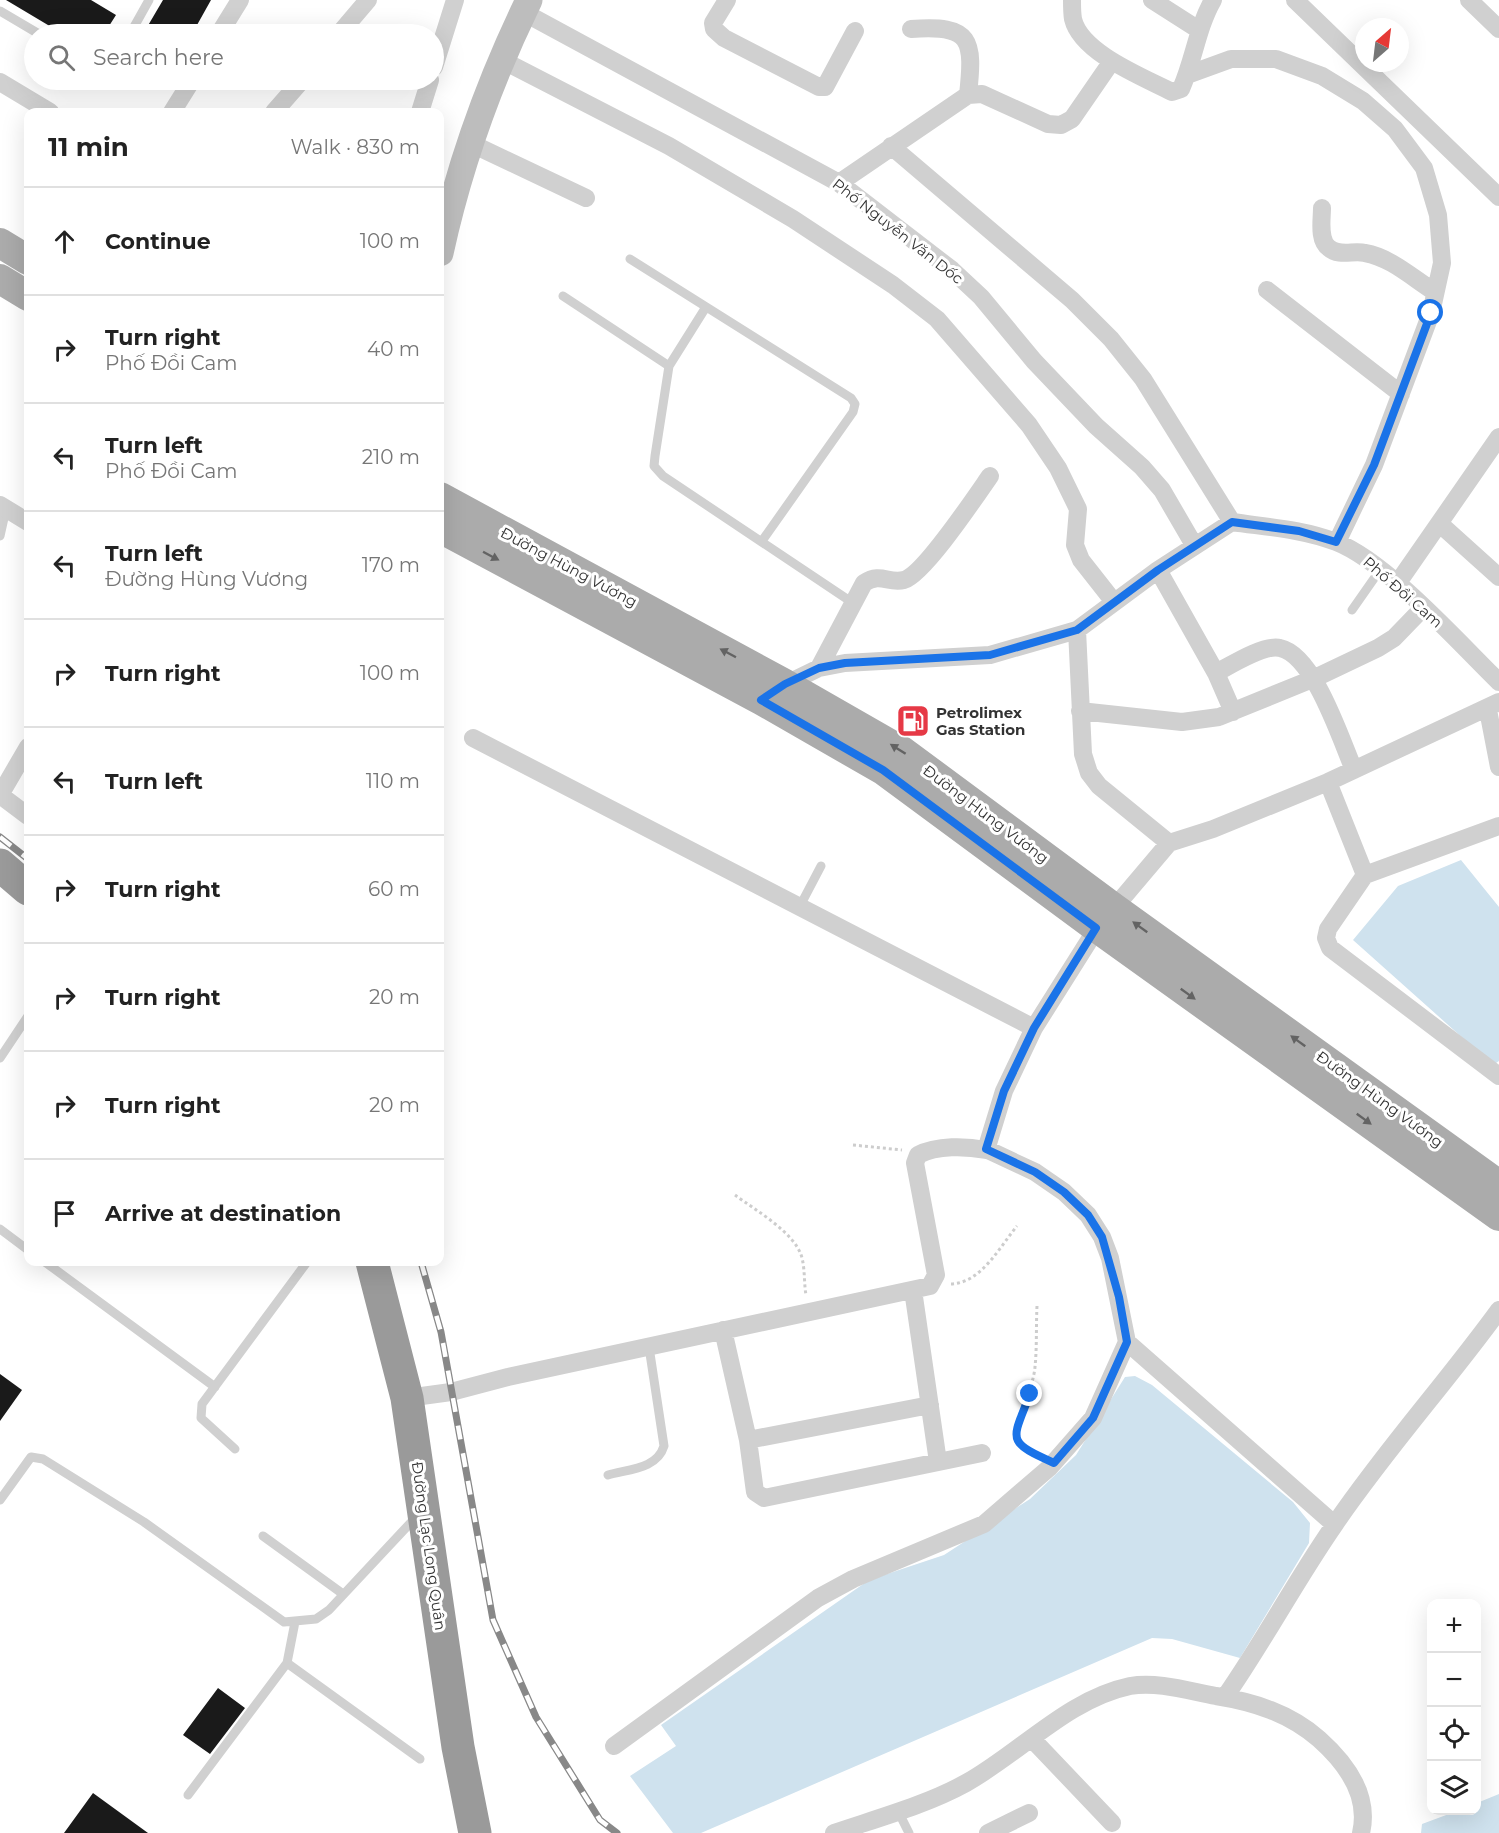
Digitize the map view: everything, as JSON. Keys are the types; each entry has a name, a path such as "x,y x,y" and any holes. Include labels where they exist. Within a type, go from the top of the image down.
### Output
{"highway":[{"name":"Đường Lạc Long Quân","path":"373,1266 407,1398 458,1747 475,1833"}],"main road":[{"path":"0,243 24,258"},
{"path":"0,279 24,294"},
{"name":"Đường Hùng Vương","path":"444,499 773,692"},
{"name":"Đường Hùng Vương","path":"444,530 773,692 902,751 1105,918 1331,1080 1499,1216"},
{"name":"Đường Hùng Vương","path":"1331,1080 1499,1185"}],"street":[{"path":"225,24 240,0"},
{"path":"348,24 368,0"},
{"path":"444,35 455,0"},
{"path":"727,0 713,23 714,29 724,38 819,87 825,87 832,79 855,31"},
{"path":"1072,0 1073,20 1083,36 1112,61 1172,92 1181,89 1199,30 1213,0"},
{"path":"1152,0 1199,30"},
{"path":"1295,0 1499,197"},
{"path":"1469,0 1499,29"},
{"path":"444,238 470,143 526,6"},
{"name":"Phố Nguyễn Văn Dốc","path":"526,6 839,183 952,270 981,297 1034,361 1162,490 1194,545"},
{"path":"910,30 940,28 962,35 969,45 971,63 968,95"},
{"path":"1187,75 1231,59 1276,59 1322,76 1363,101 1395,129 1424,168 1438,214 1442,263 1431,313 1374,465 1336,542"},
{"path":"502,60 669,146 793,219 893,285 937,319 1029,426 1058,468 1078,509 1075,545 1081,560 1114,602"},
{"path":"839,183 968,95 982,94 1048,124 1061,125 1072,119 1112,61"},
{"path":"0,82 43,108"},
{"path":"174,108 186,90"},
{"path":"278,108 293,90"},
{"path":"421,108 427,90"},
{"path":"470,143 586,198"},
{"path":"773,692 819,668 845,663 990,655 1077,630 1158,570 1232,522 1143,379 1111,339 1072,300 891,146"},
{"path":"1322,208 1322,241 1329,249 1341,253 1364,252 1378,256 1435,292"},
{"path":"1267,290 1401,394"},
{"path":"1397,584 1499,437"},
{"path":"819,668 864,583 874,576 903,580 914,573 945,538 990,476"},
{"path":"3,507 24,520"},
{"name":"Phố Đồi Cam","path":"1232,522 1299,531 1336,542 1366,558 1423,608 1499,682"},
{"path":"1440,524 1499,577"},
{"path":"1158,570 1216,673 1233,712"},
{"path":"1080,711 1182,722 1219,717 1315,678 1394,638 1423,608"},
{"path":"1077,630 1083,754 1089,773 1099,786 1169,843"},
{"path":"1216,673 1266,648 1280,648 1292,654 1315,678 1354,770"},
{"path":"986,1149 1004,1091 1034,1028 1105,918 1169,843 1213,829 1328,783 1493,706 1499,767"},
{"path":"472,738 1034,1028"},
{"path":"24,754 0,795 24,813"},
{"path":"1328,783 1365,875"},
{"path":"1499,826 1365,875 1328,929 1326,938 1330,948 1499,1076"},
{"path":"407,1398 452,1392 508,1377 930,1286 935,1280 915,1163 918,1155 942,1149 986,1149 1035,1172 1064,1192 1088,1215 1102,1237 1110,1258 1127,1342 1093,1418 1054,1463 984,1524 853,1579 818,1598 614,1746"},
{"path":"914,1290 938,1462"},
{"path":"1226,1697 1265,1640 1334,1524 1404,1430 1466,1355 1499,1310"},
{"path":"723,1330 748,1440 755,1492 764,1498 982,1453"},
{"path":"1127,1342 1334,1524"},
{"path":"748,1440 930,1405"},
{"path":"834,1833 960,1787 1093,1700 1131,1686 1153,1686 1226,1697 1280,1712 1302,1724 1325,1744 1355,1781 1363,1808 1361,1833"},
{"path":"1032,1739 1112,1822"},
{"path":"988,1833 1029,1813"}],"lane":[{"path":"136,24 149,0"},
{"path":"0,11 24,25"},
{"path":"630,259 850,398 855,404 853,412 762,542"},
{"path":"563,296 669,366"},
{"path":"706,307 669,366 654,466 663,476 853,603"},
{"path":"0,536 3,507"},
{"path":"1352,610 1380,570"},
{"path":"800,906 821,866"},
{"path":"0,1058 24,1022"},
{"path":"0,1229 24,1247"},
{"path":"50,1266 215,1387"},
{"path":"235,1449 201,1418 202,1404 304,1266"},
{"path":"608,1475 654,1463 661,1455 664,1446 649,1347"},
{"path":"0,1500 31,1457 43,1459 144,1522 285,1622 316,1619 329,1610 424,1509"},
{"path":"263,1536 343,1594"},
{"path":"188,1796 287,1663 295,1622"},
{"path":"287,1663 420,1760"},
{"path":"898,1810 909,1833"}],"path":[{"path":"853,1145 896,1148 918,1155"},
{"path":"735,1195 770,1220 796,1246 802,1257 807,1312"},
{"path":"935,1280 961,1284 975,1278 1017,1226"},
{"path":"1037,1306 1035,1367 1030,1394 1015,1433 1017,1443 1025,1450 1054,1463"}],"water":[{"path":"1461,860 1499,907 1499,1061 1493,1065 1353,940 1398,886"},
{"path":"1135,1376 1152,1385 1293,1502 1310,1523 1309,1543 1240,1658 1172,1639 1152,1638 701,1833 673,1833 630,1776 676,1746 661,1725 869,1580 944,1555 1030,1499 1076,1455 1125,1377"},
{"path":"1499,1794 1499,1833 1421,1833 1422,1824 1446,1815 1481,1815 1481,1801"}],"building":[{"path":"6,0 91,0 116,15 110,24 46,24"},
{"path":"163,0 211,0 198,24 149,24"},
{"path":"0,1374 22,1390 0,1421"},
{"path":"218,1688 245,1708 210,1754 183,1735"},
{"path":"93,1793 148,1833 64,1833"}],"railway":[{"path":"0,837 24,856"},
{"path":"422,1266 441,1332 493,1620 536,1717 600,1820 617,1833"}],"place":[{"name":"Petrolimex Gas Station","path":"913,721"}],"route":[{"path":"1030,1394 1015,1433 1017,1443 1025,1450 1054,1463 1093,1418 1127,1342 1110,1258 1102,1237 1088,1215 1064,1192 1035,1172 986,1149 1011,1073 1034,1028 1096,928 883,770 761,700 785,684 819,668 845,663 990,655 1077,630 1158,570 1232,522 1299,531 1336,542 1374,465 1431,313"}]}
